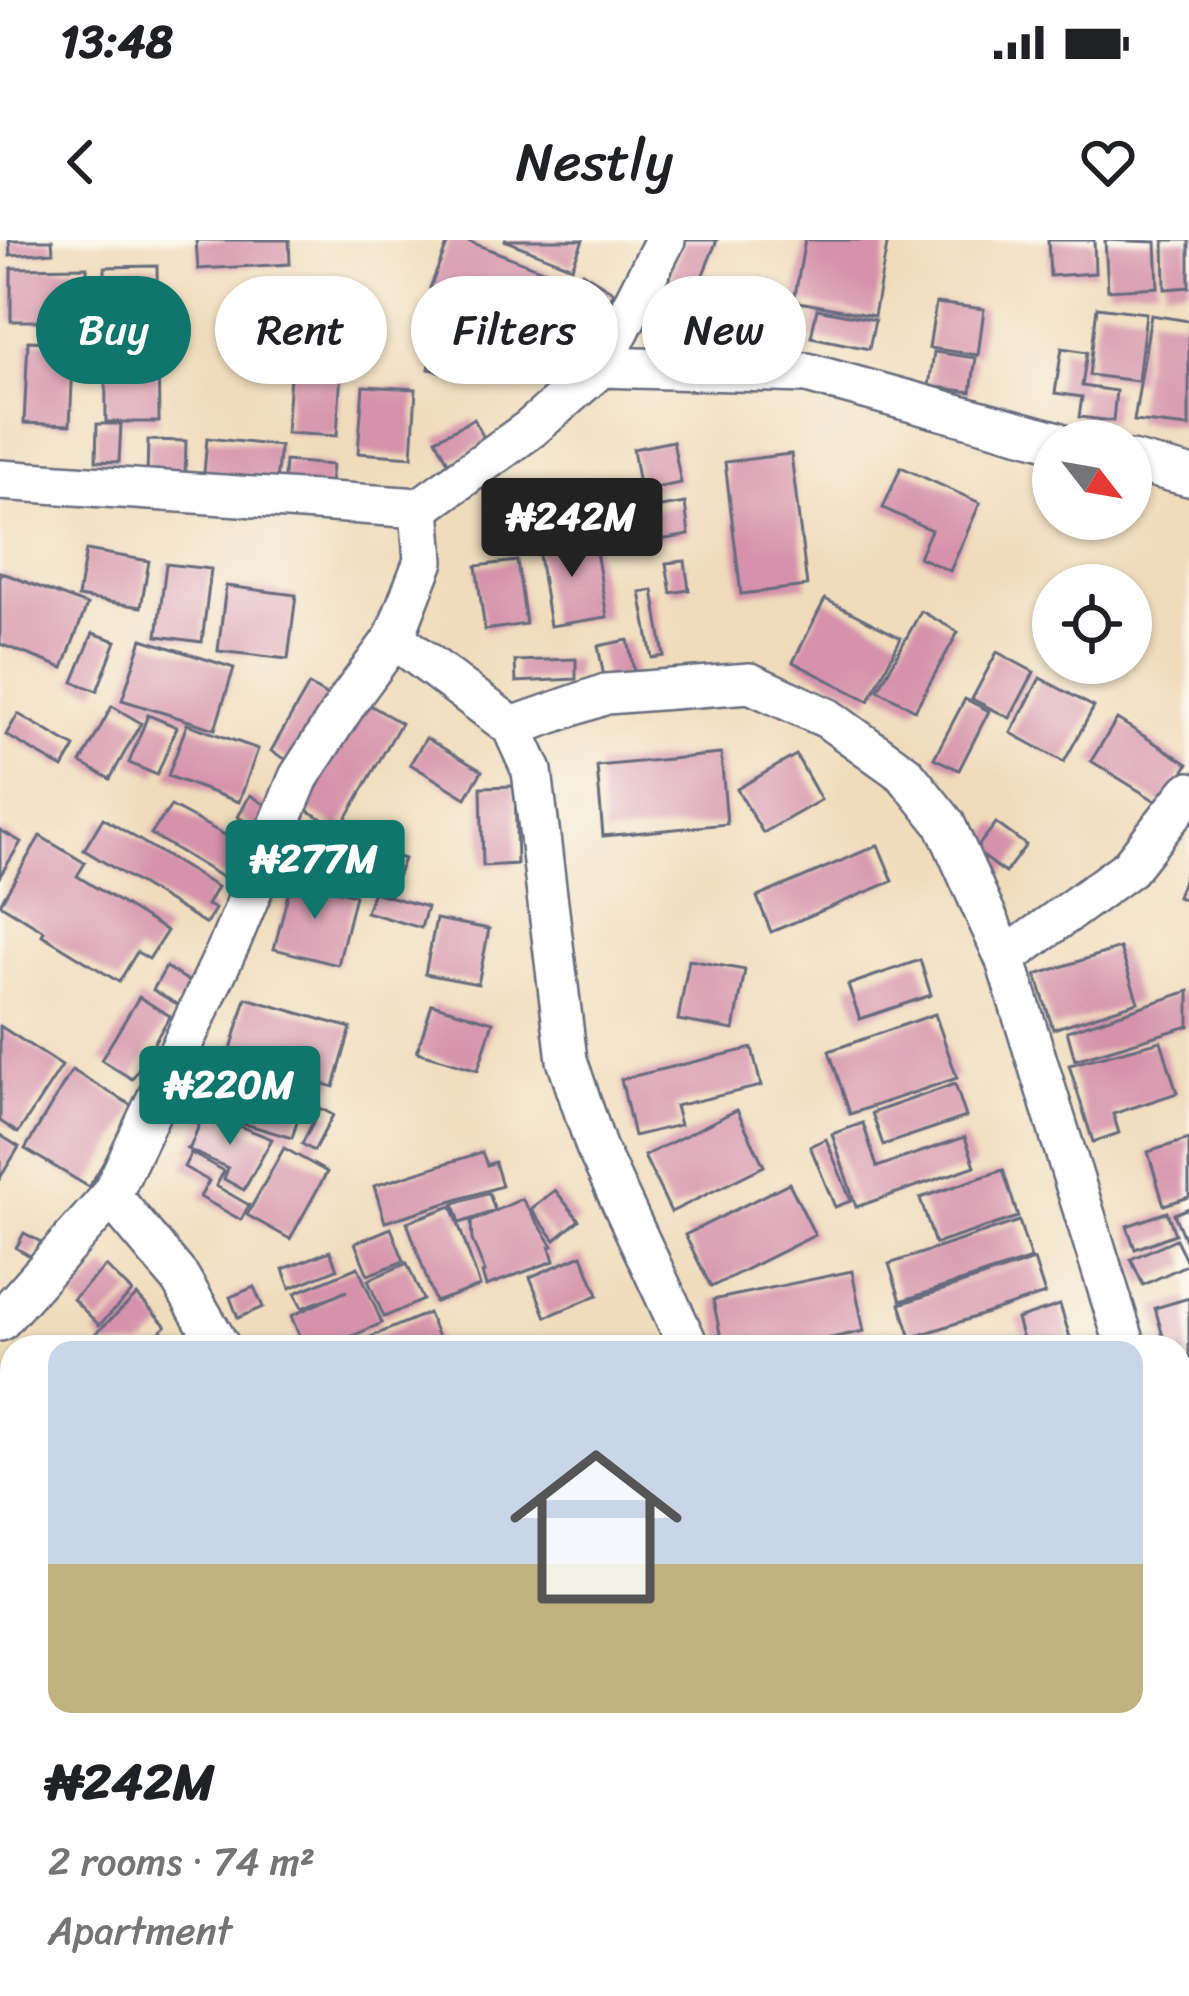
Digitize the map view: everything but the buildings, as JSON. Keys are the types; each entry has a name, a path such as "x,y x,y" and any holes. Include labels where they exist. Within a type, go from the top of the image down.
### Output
{"street":[{"path":"618,333 664,240"},
{"path":"618,368 807,374 1032,435"},
{"path":"0,480 420,508 530,429 582,384"},
{"path":"1152,466 1189,476"},
{"path":"0,1322 111,1196 230,943 299,777 394,638 424,562 420,508"},
{"path":"394,638 512,727 532,771 567,1060 596,1147 683,1335"},
{"path":"512,727 606,694 751,682 827,718 905,774 945,824 1006,958 1122,1335"},
{"path":"1006,958 1129,868 1189,792"},
{"path":"111,1196 180,1278 213,1335"}]}
